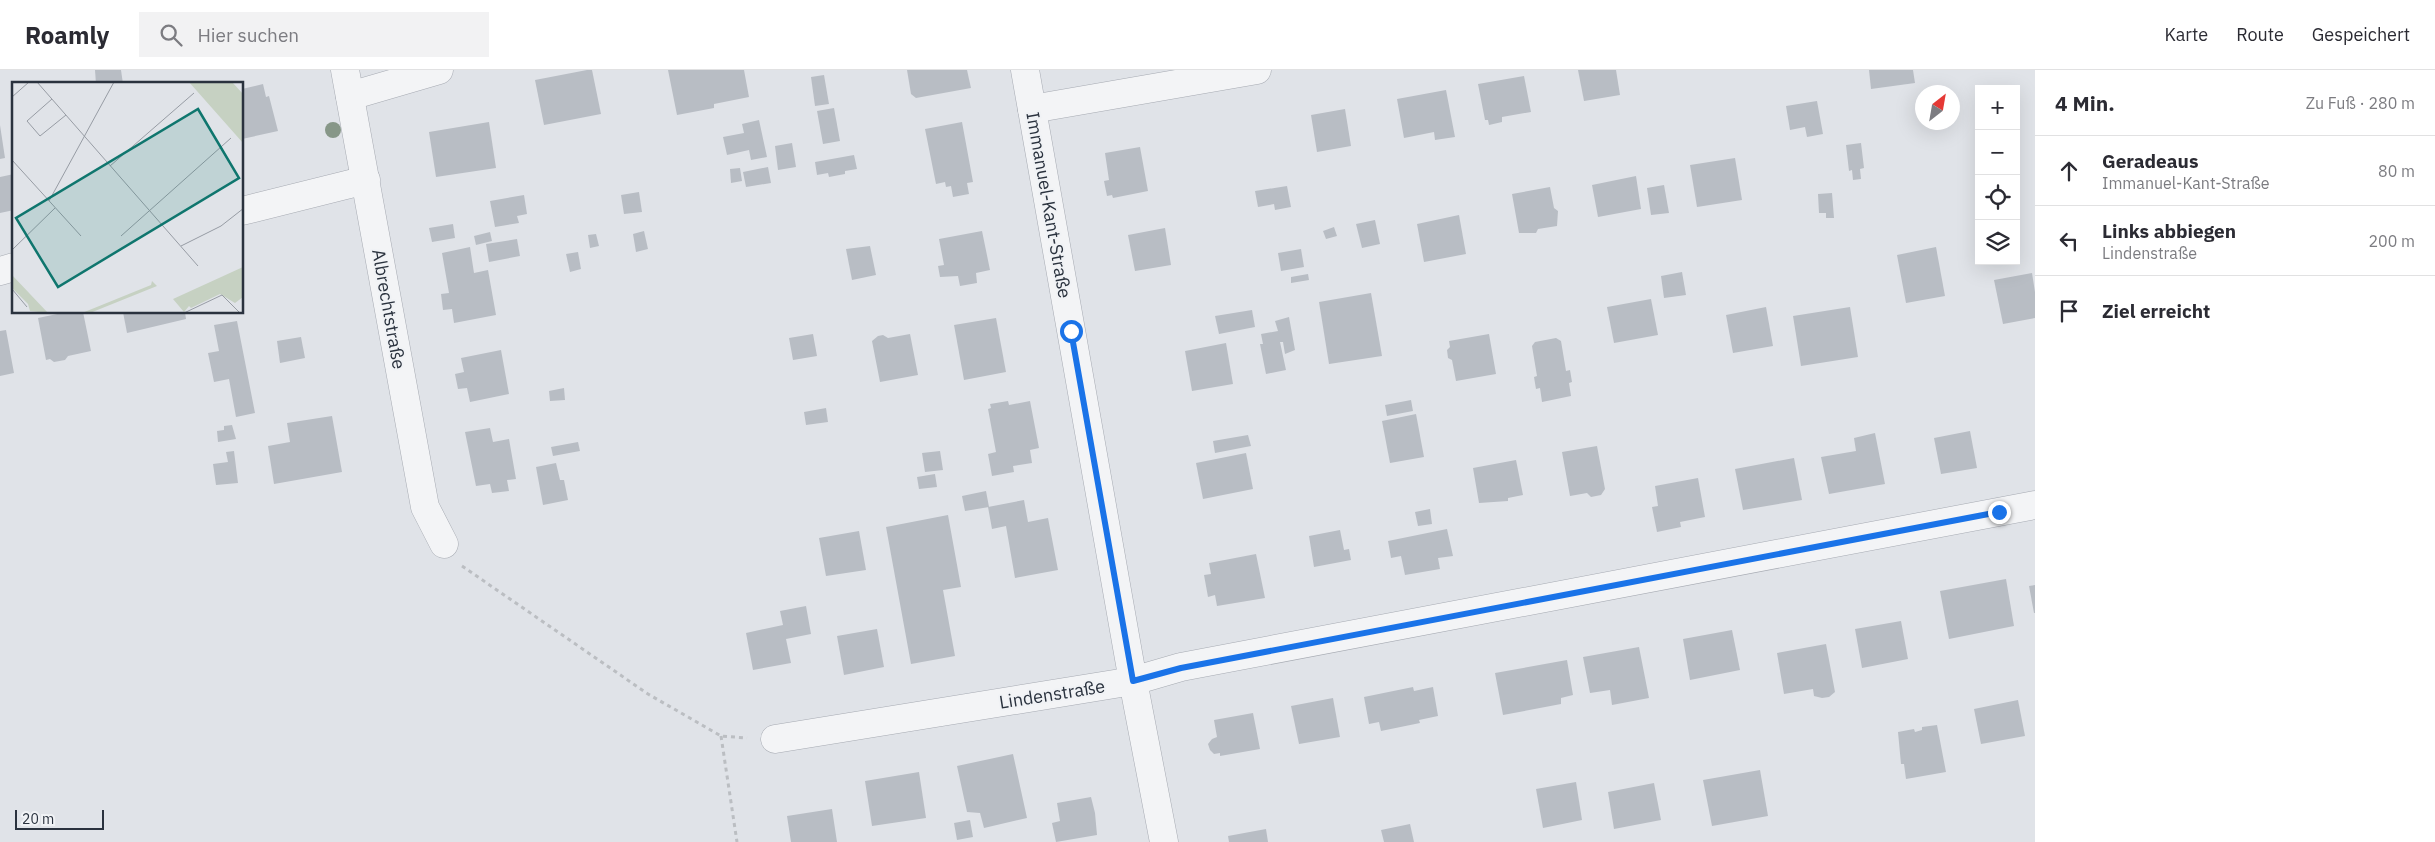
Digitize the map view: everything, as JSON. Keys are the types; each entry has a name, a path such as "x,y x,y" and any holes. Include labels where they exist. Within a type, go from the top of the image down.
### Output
{"street":[{"path":"348,83 439,70"},
{"name":"Immanuel-Kant-Straße","path":"1025,70 1133,681 1164,842"},
{"path":"1032,109 1257,70"},
{"name":"Albrechtstraße","path":"348,83 425,507 444,544"},
{"path":"244,210 366,180"},
{"name":"Lindenstraße","path":"774,739 1133,681 1181,668 2035,505"}],"path":[{"path":"444,544 462,566 470,572 648,694 721,736 737,842"}],"building":[{"path":"95,70 121,70 123,82 96,82"},
{"path":"592,70 601,114 544,125 535,80"},
{"path":"668,70 744,70 749,97 714,104 714,108 677,115"},
{"path":"907,70 967,70 971,88 916,98 911,94"},
{"path":"1578,70 1616,70 1620,95 1584,101"},
{"path":"1869,70 1913,70 1915,83 1871,89"},
{"path":"824,75 829,104 815,106 811,77"},
{"path":"1524,76 1531,112 1502,117 1502,122 1489,125 1488,120 1485,120 1478,84"},
{"path":"263,84 266,97 269,96 278,131 244,139 244,89"},
{"path":"1446,90 1455,137 1435,140 1434,132 1404,138 1397,99"},
{"path":"1817,101 1823,134 1807,137 1805,127 1790,130 1786,106"},
{"path":"834,108 840,141 823,144 817,111"},
{"path":"1345,109 1351,146 1317,152 1311,115"},
{"path":"759,120 767,157 751,160 749,150 727,155 723,137 744,133 742,124"},
{"path":"489,122 496,168 436,177 429,132"},
{"path":"962,122 973,182 967,183 969,194 953,197 951,186 946,187 945,182 936,184 925,129"},
{"path":"0,125 5,158 0,159"},
{"path":"792,143 796,167 778,170 775,146"},
{"path":"1861,143 1864,168 1860,169 1861,179 1853,180 1852,170 1849,171 1846,145"},
{"path":"1140,147 1148,191 1113,198 1112,195 1107,196 1104,181 1109,180 1105,153"},
{"path":"854,155 857,169 845,171 845,174 829,177 828,173 817,175 815,162"},
{"path":"1735,158 1742,200 1697,207 1690,165"},
{"path":"768,167 771,183 746,187 743,172"},
{"path":"740,168 742,181 731,183 730,169"},
{"path":"12,174 12,210 0,213 0,177"},
{"path":"1636,176 1641,209 1598,217 1592,185"},
{"path":"1664,185 1669,213 1651,215 1647,188"},
{"path":"1287,186 1291,207 1275,210 1274,204 1258,207 1255,191"},
{"path":"1550,187 1554,208 1558,211 1557,226 1538,229 1536,233 1519,233 1512,194"},
{"path":"639,192 642,212 624,214 621,195"},
{"path":"1832,193 1834,218 1826,218 1826,213 1819,213 1818,194"},
{"path":"524,195 527,214 517,216 519,223 495,227 490,201"},
{"path":"1459,215 1466,254 1424,262 1417,224"},
{"path":"1375,220 1380,244 1362,248 1356,224"},
{"path":"453,224 455,238 432,242 429,228"},
{"path":"1334,227 1337,236 1326,239 1323,231"},
{"path":"1165,228 1171,265 1135,271 1128,235"},
{"path":"644,231 648,249 636,252 633,234"},
{"path":"982,231 990,270 976,273 977,283 960,286 958,276 940,277 938,266 944,265 939,239"},
{"path":"490,232 492,241 476,245 474,236"},
{"path":"596,234 599,246 590,248 588,235"},
{"path":"517,239 520,256 489,262 486,244"},
{"path":"870,246 876,275 852,280 846,249"},
{"path":"470,247 474,273 488,270 496,315 454,323 452,309 443,310 441,294 449,293 442,253"},
{"path":"1936,247 1945,296 1906,303 1897,255"},
{"path":"1301,249 1304,267 1281,271 1278,253"},
{"path":"578,252 581,269 570,272 566,254"},
{"path":"1682,272 1686,295 1664,298 1661,276"},
{"path":"2032,273 2035,292 2035,318 2003,324 1994,280"},
{"path":"1308,274 1309,280 1291,283 1291,277"},
{"path":"1371,293 1382,356 1329,364 1319,302"},
{"path":"1651,299 1658,335 1614,343 1607,307"},
{"path":"1766,307 1773,346 1733,353 1726,315"},
{"path":"1850,307 1858,357 1801,366 1793,316"},
{"path":"1252,310 1255,327 1219,334 1215,316"},
{"path":"57,314 83,314 91,351 68,356 65,360 54,362 50,359 46,360 38,318"},
{"path":"123,314 185,314 186,319 127,333"},
{"path":"1289,317 1295,350 1285,354 1283,342 1280,342 1286,370 1266,374 1260,344 1263,344 1261,334 1278,331 1275,321"},
{"path":"996,318 1006,372 964,380 954,325"},
{"path":"237,321 255,413 236,417 229,379 214,382 208,353 219,351 214,325"},
{"path":"6,330 14,373 0,376 0,331"},
{"path":"813,334 817,356 793,360 789,338"},
{"path":"910,334 918,375 880,382 872,341 878,336 883,335 888,338"},
{"path":"1489,334 1496,374 1456,381 1452,360 1448,358 1449,341"},
{"path":"301,337 305,358 280,363 277,341"},
{"path":"1556,338 1561,341 1566,371 1570,370 1572,382 1569,383 1571,396 1542,402 1540,388 1536,389 1534,377 1537,376 1532,346 1535,342"},
{"path":"1226,343 1233,384 1192,391 1185,351"},
{"path":"501,350 509,394 470,402 467,388 458,389 455,374 464,372 461,358"},
{"path":"564,388 565,400 550,401 549,391"},
{"path":"1411,400 1413,411 1387,416 1385,405"},
{"path":"1008,401 1009,405 1030,401 1039,448 1030,450 1032,463 1013,466 1014,472 992,476 988,454 996,452 988,409 991,408 990,404"},
{"path":"826,408 828,422 806,425 804,412"},
{"path":"1416,414 1424,457 1390,463 1382,421"},
{"path":"332,416 342,472 274,484 268,446 290,442 287,423"},
{"path":"232,425 236,439 218,442 217,431 224,430 224,426"},
{"path":"490,428 493,442 509,439 516,479 507,480 509,491 492,493 490,484 476,486 465,432"},
{"path":"1970,431 1977,468 1941,474 1934,438"},
{"path":"1875,433 1885,484 1829,494 1821,457 1856,451 1854,438"},
{"path":"1248,435 1251,446 1215,453 1213,441"},
{"path":"578,442 580,451 553,456 551,447"},
{"path":"1597,446 1605,489 1601,495 1591,497 1587,493 1570,496 1562,452"},
{"path":"234,451 238,483 216,485 213,464 228,462 226,452"},
{"path":"940,451 943,470 925,472 922,453"},
{"path":"1246,453 1253,489 1203,499 1196,463"},
{"path":"1794,458 1802,500 1743,510 1735,469"},
{"path":"1516,460 1523,495 1508,498 1508,501 1479,503 1473,468"},
{"path":"556,463 560,480 564,480 568,500 543,505 536,467"},
{"path":"935,474 937,487 919,489 917,477"},
{"path":"1698,478 1705,517 1680,522 1681,527 1657,532 1652,507 1658,506 1655,486"},
{"path":"986,491 989,507 965,511 962,496"},
{"path":"1024,500 1028,522 1048,518 1058,570 1015,578 1006,526 992,529 988,507"},
{"path":"1430,509 1432,524 1418,526 1415,512"},
{"path":"948,515 961,587 943,590 955,656 911,664 886,527"},
{"path":"1447,529 1453,556 1438,558 1440,569 1405,575 1401,556 1391,558 1388,541"},
{"path":"1340,530 1344,550 1349,549 1351,560 1314,567 1309,536"},
{"path":"859,531 866,570 826,576 819,538"},
{"path":"1256,554 1265,598 1217,606 1215,595 1208,597 1204,575 1211,574 1209,563"},
{"path":"2006,579 2014,626 1949,639 1940,591"},
{"path":"2035,585 2035,613 2034,613 2029,586"},
{"path":"806,606 811,634 786,639 791,663 753,670 746,633 783,625 780,611"},
{"path":"1901,621 1908,659 1862,668 1855,629"},
{"path":"877,629 884,667 844,675 837,636"},
{"path":"1732,630 1740,670 1690,680 1683,639"},
{"path":"1826,644 1835,692 1829,697 1822,698 1814,696 1813,689 1784,694 1777,653"},
{"path":"1639,647 1649,698 1612,705 1610,690 1590,693 1583,657"},
{"path":"1567,660 1573,695 1561,698 1561,704 1503,715 1495,673"},
{"path":"1413,687 1414,691 1433,687 1438,716 1419,720 1420,723 1381,731 1379,722 1369,724 1364,697"},
{"path":"1333,698 1340,737 1299,744 1291,706"},
{"path":"2018,700 2025,736 1981,744 1974,709"},
{"path":"1253,713 1260,749 1220,756 1220,753 1214,754 1210,750 1208,744 1217,737 1214,720"},
{"path":"1937,725 1946,772 1906,779 1904,764 1901,764 1898,732 1914,729 1915,732 1922,730 1922,727"},
{"path":"1013,754 1027,818 984,828 980,813 967,812 957,766"},
{"path":"1760,770 1768,816 1712,826 1703,780"},
{"path":"919,772 926,818 872,826 865,781"},
{"path":"1576,782 1582,820 1543,828 1536,789"},
{"path":"1654,783 1661,820 1614,829 1608,792"},
{"path":"1091,797 1097,835 1056,842 1052,823 1060,821 1057,803"},
{"path":"832,809 837,842 791,842 787,816"},
{"path":"970,820 973,837 957,840 954,823"},
{"path":"1410,824 1414,842 1384,842 1381,830"},
{"path":"1266,829 1268,842 1229,842 1228,836"}],"route":[{"path":"1071,331 1133,681 1181,668 1999,512"}]}
